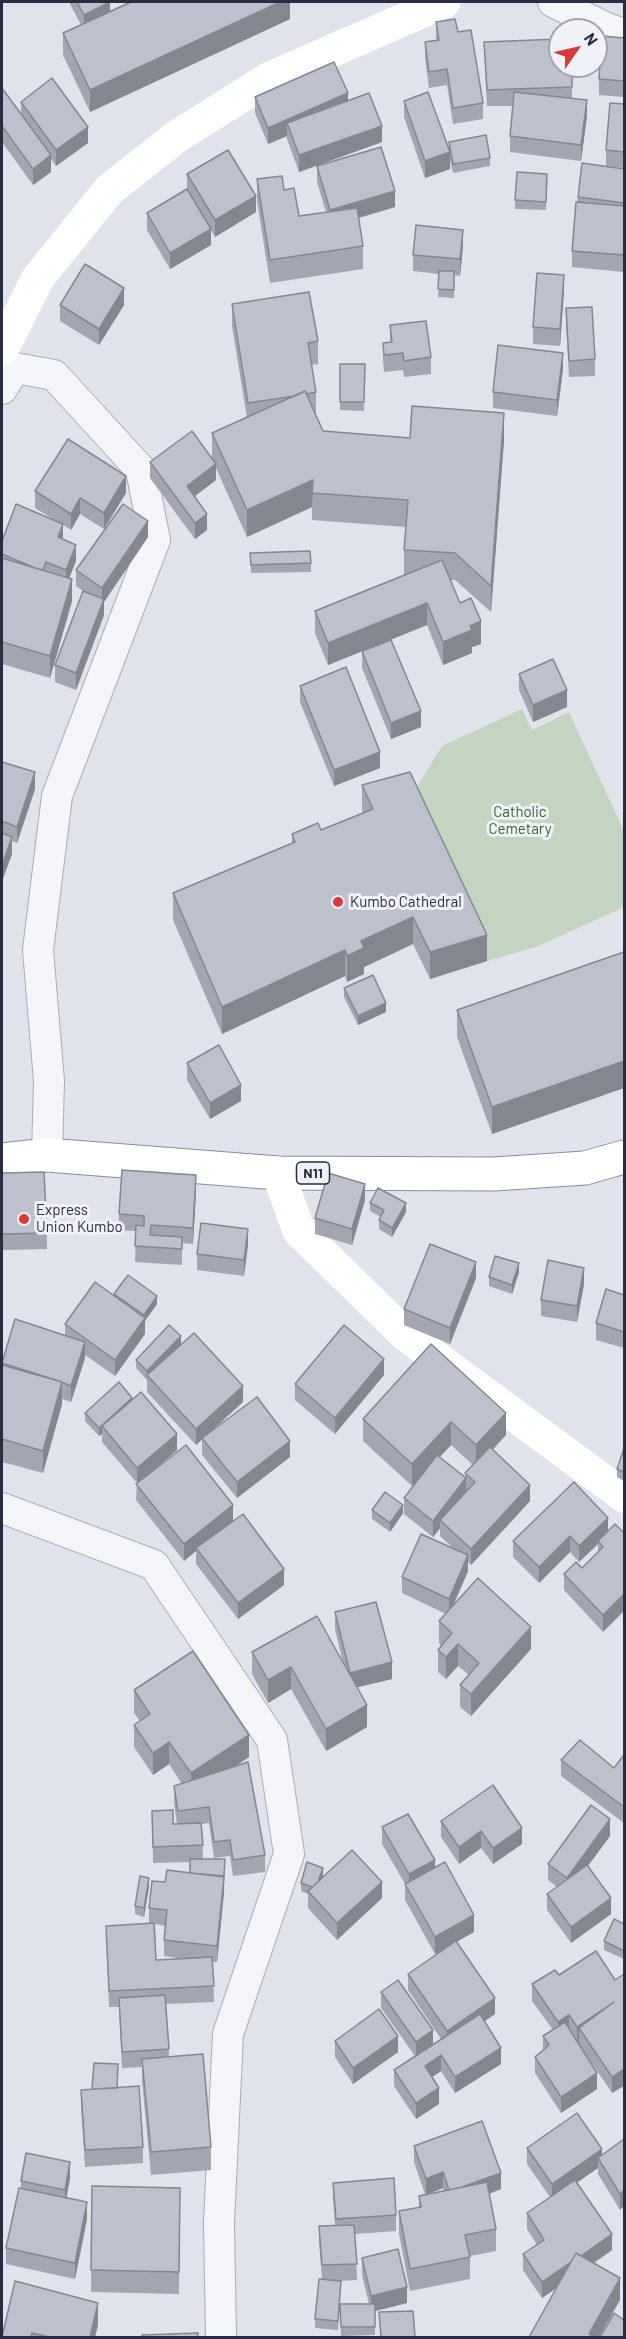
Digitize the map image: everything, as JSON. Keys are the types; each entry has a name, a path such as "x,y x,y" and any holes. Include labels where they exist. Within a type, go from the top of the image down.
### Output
{"main road":[{"path":"2,350 38,278 109,190 176,137 270,78 444,2"},
{"name":"N11","path":"2,1160 47,1155 278,1173 494,1174 585,1168 624,1157"},
{"path":"278,1173 299,1231 407,1336 624,1496"}],"street":[{"path":"553,2 624,34"},
{"path":"2,389 15,368 54,375 141,470 155,540 57,796 38,950 49,1081 47,1155"},
{"path":"2,1508 154,1565 272,1740 289,1854 228,2034 219,2222 221,2337"}],"green space":[{"name":"Catholic Cemetary","path":"522,709 532,730 569,712 624,831 624,907 536,947 487,961 410,798 442,746"}],"building":[{"path":"77,2 110,2 84,15"},
{"path":"131,2 280,2 90,90 63,33"},
{"path":"455,19 458,32 471,30 483,103 453,108 447,69 429,72 425,42 439,40 436,22"},
{"path":"608,37 624,38 624,81 599,79 608,78"},
{"path":"548,39 548,78 572,78 572,87 487,90 484,42"},
{"path":"334,62 348,93 268,128 255,97"},
{"path":"52,78 88,127 56,150 21,102"},
{"path":"2,88 51,155 33,169 2,126"},
{"path":"428,92 450,152 425,161 404,101"},
{"path":"514,92 587,100 581,145 510,136"},
{"path":"369,93 382,126 299,155 287,123"},
{"path":"610,103 624,104 624,152 606,150"},
{"path":"486,135 490,158 453,164 449,142"},
{"path":"381,147 395,191 330,210 317,166"},
{"path":"228,150 256,196 215,220 187,174"},
{"path":"582,163 624,169 624,203 578,197"},
{"path":"517,172 547,174 546,202 515,200"},
{"path":"282,176 284,190 294,188 299,216 357,208 363,246 270,260 257,179"},
{"path":"187,189 211,229 170,253 147,213"},
{"path":"576,202 624,206 624,255 572,251"},
{"path":"416,225 463,230 460,259 413,255"},
{"path":"85,264 124,288 99,329 60,305"},
{"path":"439,271 454,271 454,290 438,289"},
{"path":"537,273 564,275 560,329 533,327"},
{"path":"309,292 318,341 308,343 316,392 307,394 305,391 295,396 248,403 232,304"},
{"path":"592,307 595,359 569,361 566,308"},
{"path":"426,321 431,357 404,361 403,353 384,355 383,343 392,342 390,325"},
{"path":"498,345 563,353 557,400 493,392"},
{"path":"340,364 365,364 364,402 340,402"},
{"path":"305,391 323,431 410,438 412,406 504,413 491,586 455,553 404,550 408,500 312,493 313,480 247,510 212,433"},
{"path":"192,431 216,464 187,486 207,514 195,523 150,462"},
{"path":"68,439 126,476 104,513 80,498 71,514 35,491"},
{"path":"16,504 63,524 58,537 76,545 66,570 46,562 43,570 35,568 2,554 2,541"},
{"path":"123,504 148,521 102,588 76,570"},
{"path":"310,551 311,563 251,565 250,553"},
{"path":"2,558 72,579 50,656 2,642"},
{"path":"442,560 460,603 471,598 481,621 470,626 472,630 443,642 427,603 328,643 315,611"},
{"path":"83,591 104,599 76,673 55,665"},
{"path":"391,640 421,711 391,723 362,651"},
{"path":"553,659 567,690 533,705 519,674"},
{"path":"346,667 380,752 334,770 300,686"},
{"path":"2,762 35,772 17,827 2,821"},
{"name":"Kumbo Cathedral","path":"410,772 487,935 430,952 413,917 361,941 364,948 347,956 345,950 222,1007 173,893 295,842 292,834 318,823 321,830 373,809 362,785"},
{"path":"2,833 12,837 2,865"},
{"path":"624,952 624,1061 492,1107 457,1010"},
{"path":"373,975 386,1003 358,1016 344,988"},
{"path":"219,1045 241,1085 210,1103 187,1063"},
{"path":"122,1170 196,1175 193,1228 151,1225 150,1235 182,1237 182,1249 135,1246 136,1225 144,1226 144,1216 119,1214"},
{"name":"Express Union Kumbo","path":"44,1172 47,1233 2,1234 2,1173"},
{"path":"328,1173 365,1184 352,1229 315,1218"},
{"path":"378,1188 406,1203 392,1228 379,1220 384,1210 370,1203"},
{"path":"201,1223 248,1229 244,1260 197,1254"},
{"path":"430,1244 476,1262 450,1328 404,1309"},
{"path":"495,1256 519,1263 512,1285 489,1277"},
{"path":"548,1260 584,1268 577,1306 541,1300"},
{"path":"128,1275 157,1296 144,1315 114,1294"},
{"path":"95,1282 145,1318 115,1360 65,1324"},
{"path":"606,1289 624,1295 624,1332 596,1323"},
{"path":"15,1319 85,1342 71,1386 2,1363"},
{"path":"169,1325 181,1336 147,1371 136,1360"},
{"path":"344,1325 384,1359 335,1418 295,1384"},
{"path":"194,1333 243,1386 196,1429 147,1375"},
{"path":"431,1344 506,1413 476,1445 451,1422 412,1464 363,1419"},
{"path":"2,1365 62,1382 43,1451 2,1439"},
{"path":"119,1382 132,1398 99,1428 85,1413"},
{"path":"141,1392 177,1434 137,1468 102,1426"},
{"path":"257,1397 290,1441 237,1482 202,1438"},
{"path":"186,1445 233,1505 184,1544 136,1484"},
{"path":"490,1447 530,1485 471,1549 440,1520 475,1482 465,1473"},
{"path":"624,1448 624,1472 617,1469"},
{"path":"437,1455 466,1478 433,1521 404,1498"},
{"path":"574,1482 608,1518 579,1546 570,1536 539,1567 513,1541"},
{"path":"385,1492 403,1505 390,1523 372,1510"},
{"path":"243,1514 284,1569 238,1603 196,1548"},
{"path":"615,1524 624,1533 624,1594 603,1615 564,1574 576,1562 582,1568 603,1547 598,1541"},
{"path":"421,1534 468,1555 449,1599 402,1577"},
{"path":"478,1578 531,1627 471,1694 460,1685 479,1663 458,1644 446,1657 438,1650 452,1633 439,1621"},
{"path":"376,1602 392,1662 350,1673 335,1612"},
{"path":"317,1616 367,1705 326,1729 291,1667 268,1680 252,1652"},
{"path":"193,1651 249,1735 191,1773 169,1742 153,1753 134,1725 150,1714 134,1690"},
{"path":"580,1740 614,1768 624,1757 624,1807 561,1760"},
{"path":"248,1762 265,1855 233,1860 230,1840 214,1842 209,1807 178,1811 174,1786"},
{"path":"493,1785 522,1828 493,1848 481,1831 459,1847 441,1821"},
{"path":"591,1805 610,1819 567,1878 548,1864"},
{"path":"173,1810 173,1824 201,1823 203,1845 153,1847 152,1811"},
{"path":"408,1814 435,1860 409,1874 382,1827"},
{"path":"352,1850 382,1882 337,1923 308,1891"},
{"path":"190,1859 225,1859 224,1876 190,1873"},
{"path":"307,1862 323,1868 318,1882 312,1887 301,1883"},
{"path":"445,1862 474,1915 435,1937 405,1884"},
{"path":"587,1865 611,1898 571,1927 547,1894"},
{"path":"167,1870 224,1877 217,1946 164,1940 167,1910 149,1908 152,1881 165,1882"},
{"path":"140,1876 149,1878 144,1908 135,1906"},
{"path":"614,1919 624,1924 624,1951 604,1941"},
{"path":"154,1923 156,1960 212,1957 214,1986 109,1991 106,1926"},
{"path":"456,1941 495,1998 447,2031 408,1974"},
{"path":"596,1951 615,1980 624,1974 624,2069 612,2077 579,2028 614,2002 577,2027 569,2015 558,2022 532,1984 555,1970 559,1975"},
{"path":"398,1980 433,2030 416,2042 381,1992"},
{"path":"165,1995 169,2049 122,2052 119,1998"},
{"path":"379,2009 398,2036 353,2068 335,2041"},
{"path":"480,2014 501,2048 455,2077 441,2055 425,2066 439,2088 416,2103 394,2070"},
{"path":"565,2022 597,2073 561,2097 535,2057 549,2045 543,2036"},
{"path":"203,2054 211,2147 151,2152 142,2059"},
{"path":"94,2063 118,2064 117,2088 92,2089"},
{"path":"139,2086 143,2147 85,2150 81,2090"},
{"path":"577,2113 602,2149 552,2184 527,2148"},
{"path":"482,2121 501,2173 449,2190 443,2172 426,2179 414,2146"},
{"path":"624,2139 624,2190 620,2194 598,2158"},
{"path":"26,2153 70,2162 65,2190 21,2181"},
{"path":"394,2178 396,2215 336,2219 333,2183"},
{"path":"575,2180 612,2234 581,2256 576,2253 571,2262 542,2282 523,2254 544,2240 527,2213"},
{"path":"487,2182 496,2229 465,2235 470,2257 410,2269 399,2211 421,2207 419,2196"},
{"path":"92,2186 180,2188 179,2272 91,2270"},
{"path":"19,2188 87,2202 75,2263 6,2248"},
{"path":"354,2225 357,2264 322,2265 319,2226"},
{"path":"398,2249 407,2287 371,2296 362,2258"},
{"path":"576,2253 620,2278 589,2334 595,2337 529,2337"},
{"path":"319,2279 341,2281 338,2321 315,2319"},
{"path":"15,2281 98,2303 90,2337 49,2337 32,2333 31,2337 2,2337"},
{"path":"340,2304 375,2304 375,2327 341,2327"},
{"path":"413,2311 415,2337 381,2337 379,2312"},
{"path":"614,2313 624,2320 624,2337 600,2337"},
{"path":"198,2333 198,2337 142,2337 142,2335"}],"place":[{"name":"Kumbo Cathedral","path":"338,902"},
{"name":"Express Union Kumbo","path":"24,1219"}]}
